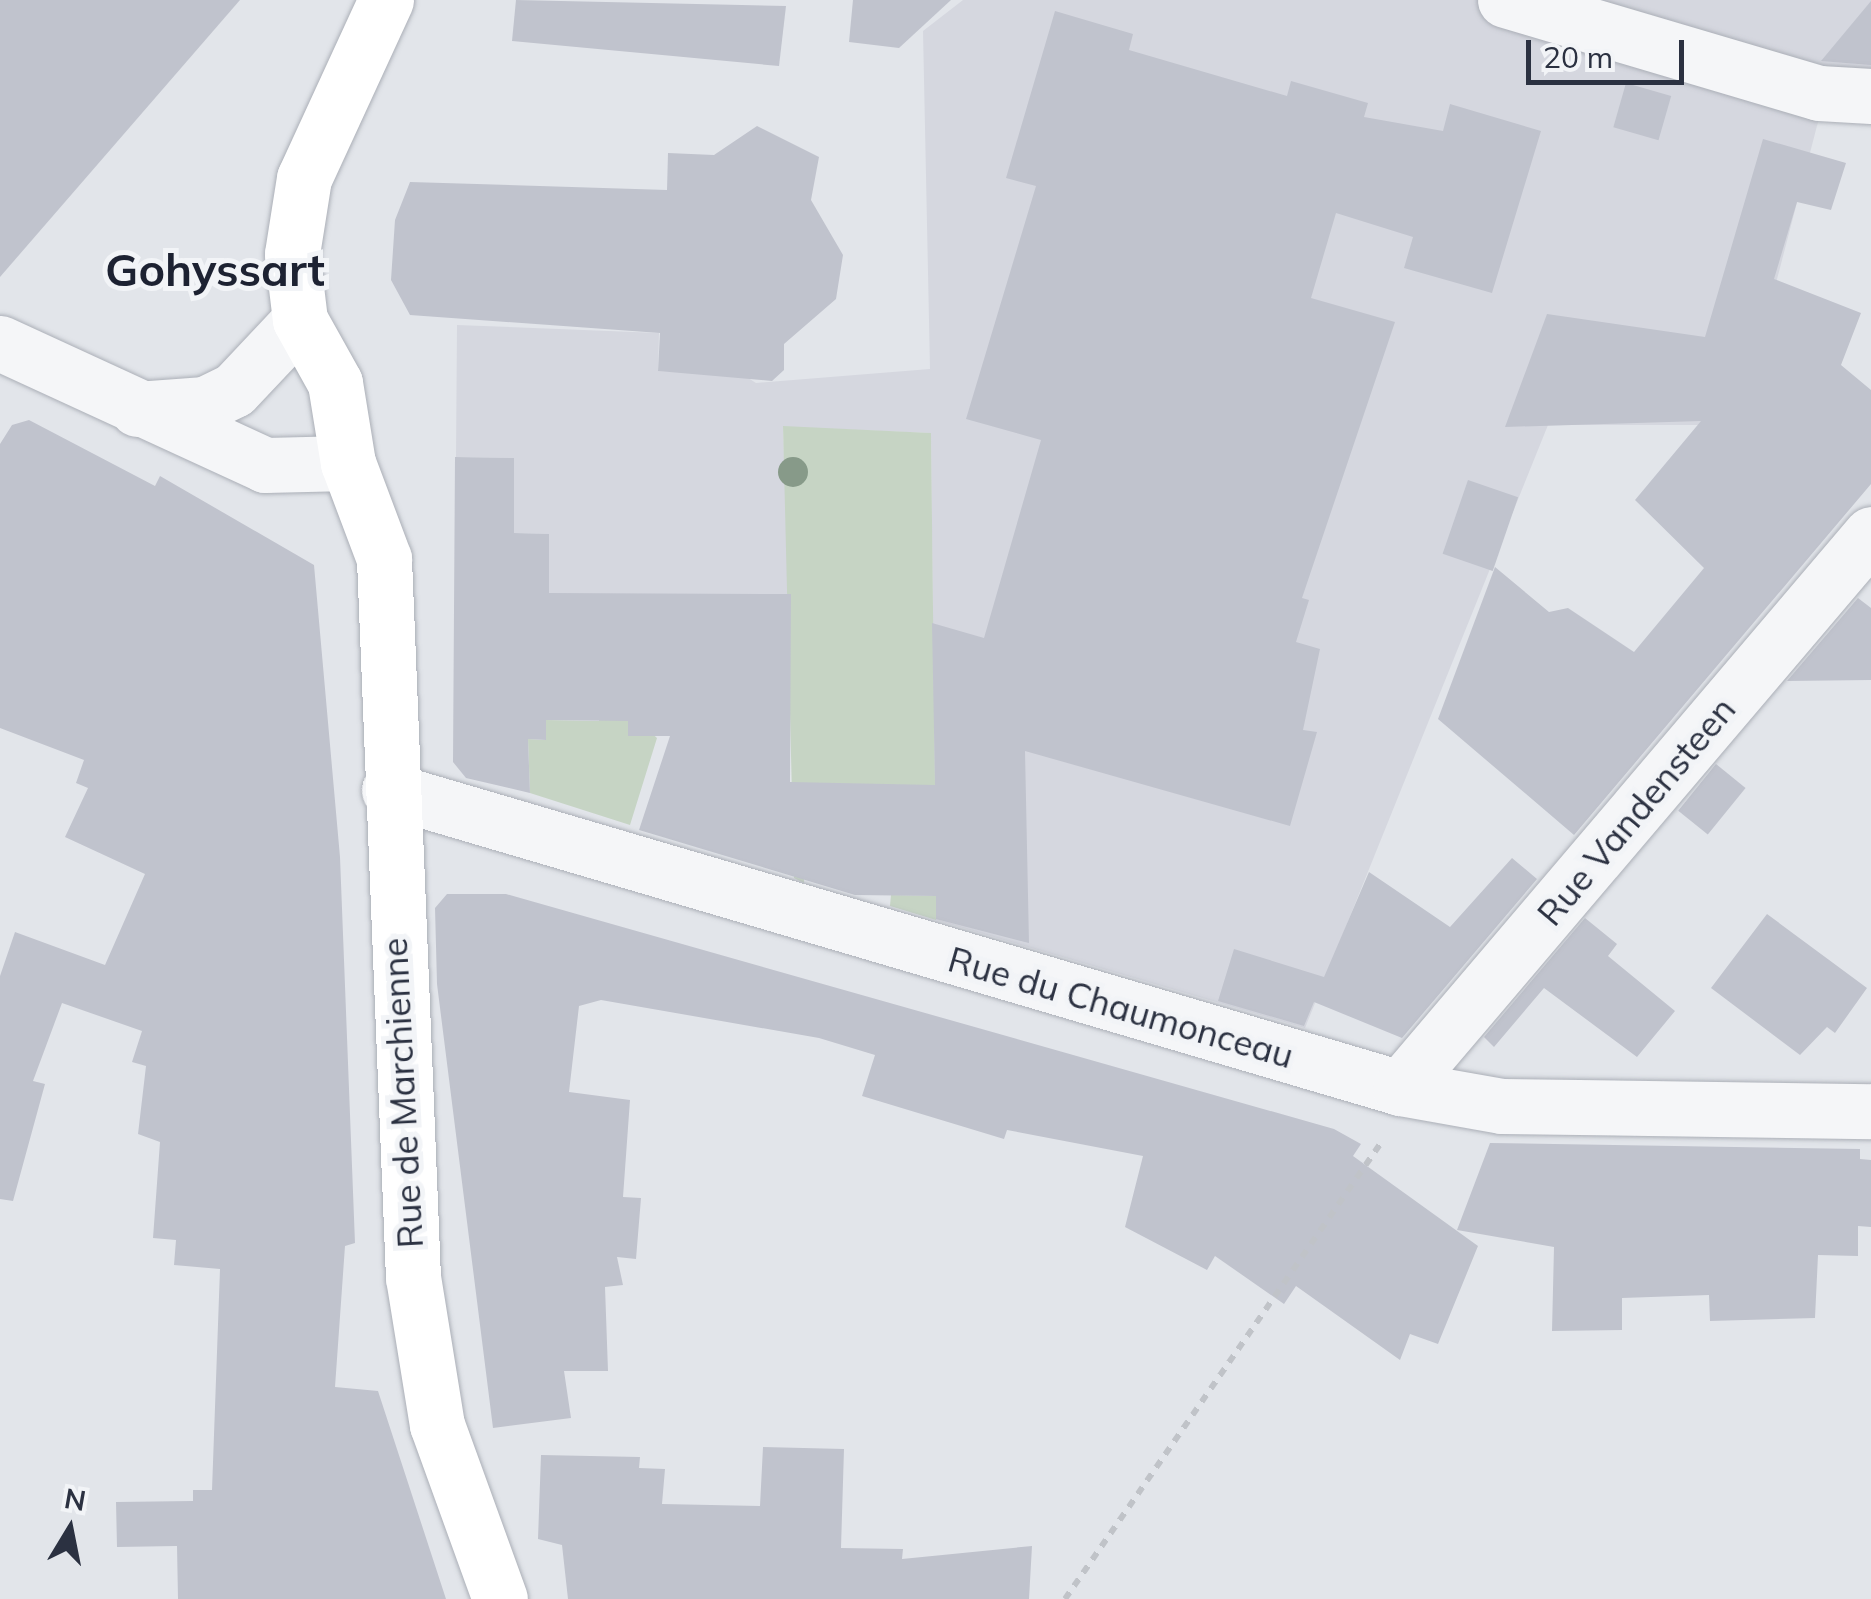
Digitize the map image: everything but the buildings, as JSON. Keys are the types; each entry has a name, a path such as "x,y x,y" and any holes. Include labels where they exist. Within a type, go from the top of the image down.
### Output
{"street":[{"path":"131,409 205,404 234,390 300,320 297,202 386,0"},
{"path":"1505,0 1820,93 1871,96"},
{"name":"Rue de Marchienne","path":"300,320 335,383 348,463 384,573 389,790 420,1332 450,1470 500,1599"},
{"path":"0,344 131,409 265,465 348,463"},
{"name":"Rue Vandensteen","path":"1400,1088 1871,534"},
{"name":"Rue du Chaumonceau","path":"389,790 1400,1088 1502,1106 1871,1110"}],"path":[{"path":"1065,1599 1387,1134 1400,1088"}],"shaded area":[{"path":"963,0 1871,0 1871,77 1830,76 1739,425 1548,425 1305,1028 936,920 931,433 783,427 792,690 454,686 549,566 549,534 514,533 514,458 456,457 457,325 659,333 658,371 742,374 756,383 930,369 923,31"}],"green space":[{"path":"783,426 931,433 935,785 891,785 803,815 804,883 794,878"},
{"path":"600,687 657,738 630,825 530,793 528,739 546,740 546,720 599,721"},
{"path":"891,895 936,896 936,920 890,906"}],"district":[{"name":"Gohyssart","path":"215,270"}]}
